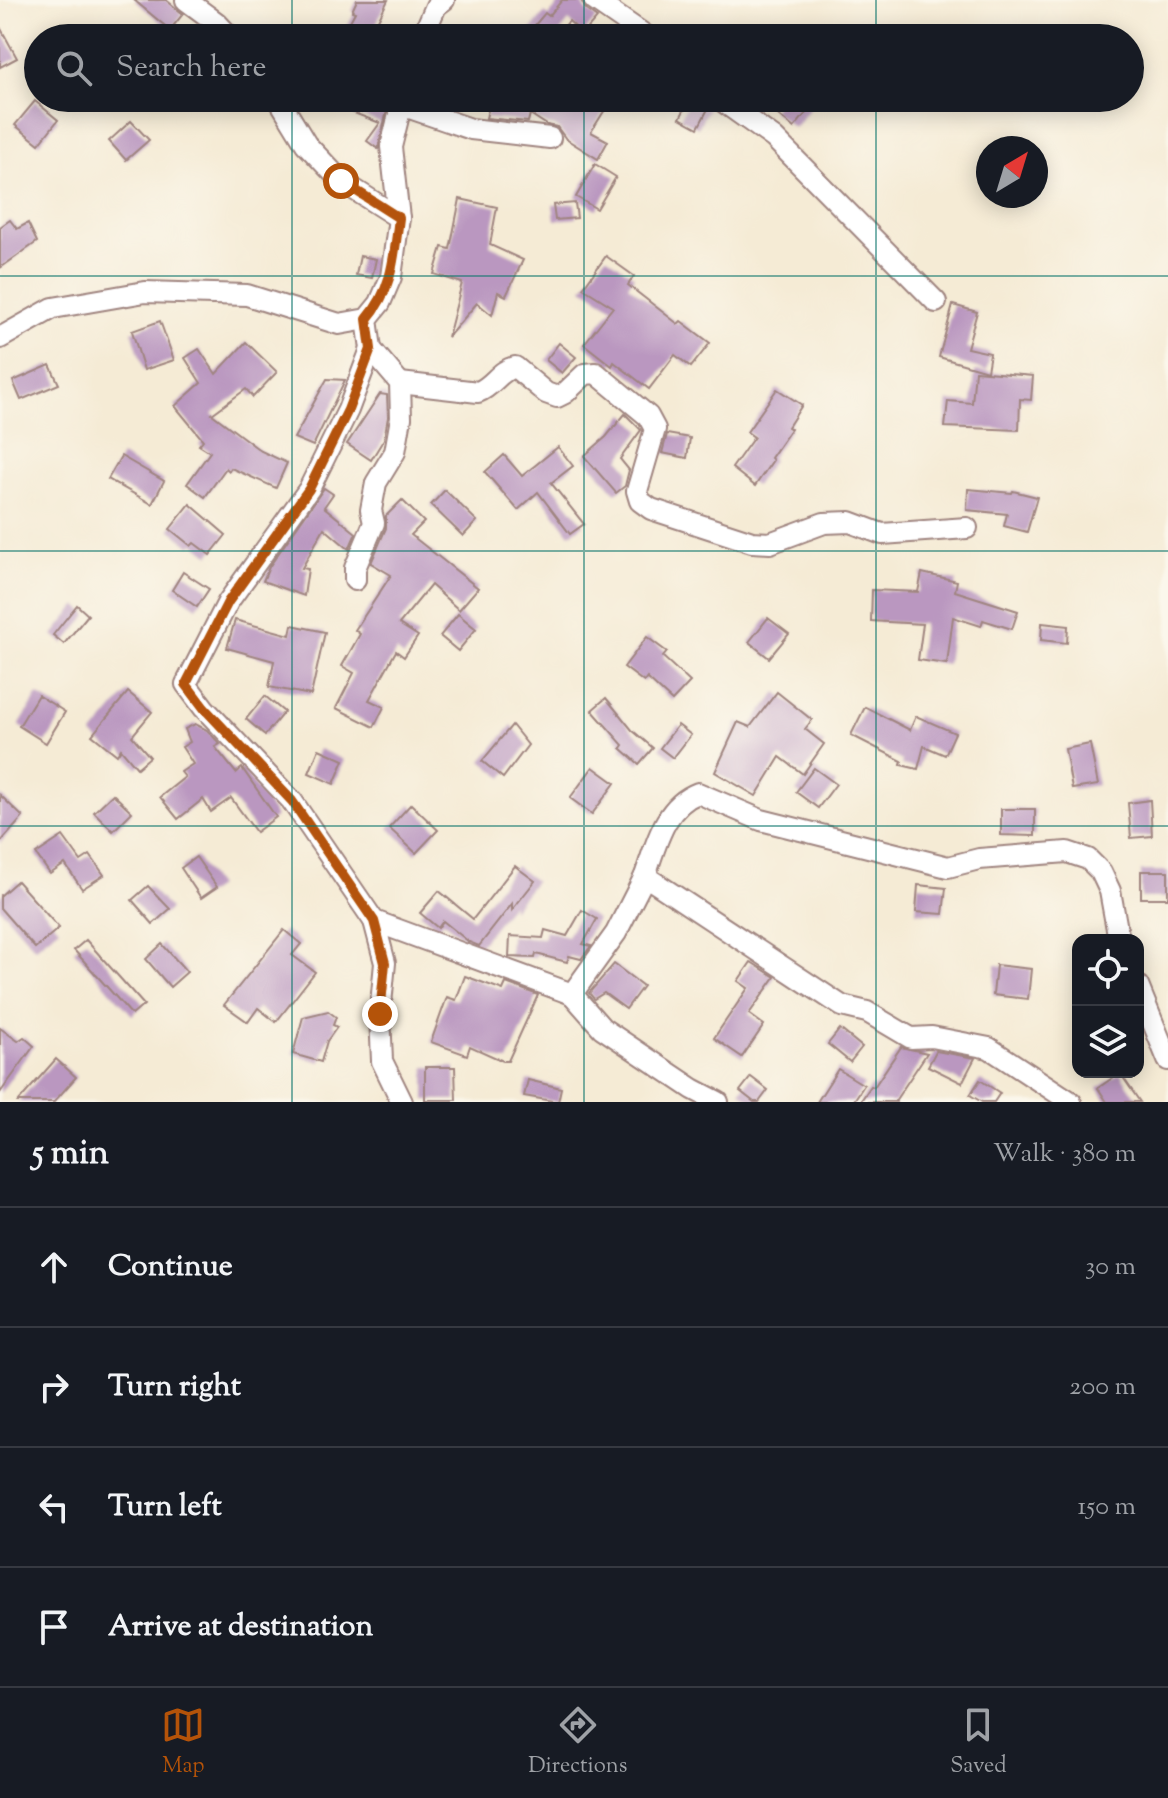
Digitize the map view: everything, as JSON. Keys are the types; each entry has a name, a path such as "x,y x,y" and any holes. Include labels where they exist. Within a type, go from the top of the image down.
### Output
{"street":[{"path":"186,0 218,24"},
{"path":"428,24 436,6 444,0"},
{"path":"594,0 629,24"},
{"path":"287,112 306,144 341,181 399,218"},
{"path":"0,338 53,308 145,292 247,295 339,324 367,319 380,303 391,277 399,218 391,147 400,112"},
{"path":"428,112 471,129 550,138"},
{"path":"738,112 774,138 936,302"},
{"path":"367,319 371,349 348,410 309,489 228,602 186,684 204,708 292,801 374,921 385,963 380,1014 382,1061 402,1102"},
{"path":"355,580 355,568 374,523 371,510 376,483 395,452 401,418 400,383 371,349"},
{"path":"400,383 478,392 489,388 506,369 515,367 546,393 557,397 585,374 596,373 648,416 655,429 637,491 640,501 651,509 752,542 770,543 824,523 850,522 882,534 967,528"},
{"path":"572,994 616,933 645,876 661,831 676,806 698,793 761,820 948,867 979,859 1067,852 1088,859 1101,872 1110,891 1118,934"},
{"path":"645,876 842,1006 867,1012 911,1038 932,1037 989,1048 1071,1102"},
{"path":"374,921 572,994 602,1028 693,1089 718,1102"},
{"path":"1144,1001 1168,1060"}],"building":[{"path":"134,0 166,0 183,14 175,24 163,24"},
{"path":"357,0 388,0 376,24 349,24 355,12 352,11"},
{"path":"562,0 581,0 586,10 597,18 592,24 572,24 569,21 567,24 536,24 545,13 549,16"},
{"path":"0,27 17,58 0,67"},
{"path":"26,112 48,112 58,120 39,144 15,125"},
{"path":"351,112 387,112 378,149 367,141 380,123"},
{"path":"488,112 604,112 591,132 608,141 598,159 566,139 557,127 547,125 530,114 528,122 486,118"},
{"path":"683,112 706,112 698,128 680,118"},
{"path":"774,112 807,112 794,128"},
{"path":"131,121 149,140 126,160 109,141"},
{"path":"595,164 616,177 597,209 576,197"},
{"path":"460,199 497,207 490,245 523,260 506,296 498,292 492,315 477,303 448,337 462,283 434,274 442,247 450,249"},
{"path":"575,203 577,218 555,220 553,205"},
{"path":"10,220 17,229 28,223 37,242 0,268 0,227"},
{"path":"360,256 376,259 372,278 356,275"},
{"path":"606,256 634,276 628,285 678,324 681,321 710,343 691,367 675,355 649,389 584,344 613,307 583,288"},
{"path":"953,305 977,312 967,348 990,353 987,371 939,357"},
{"path":"160,321 174,360 144,370 132,331"},
{"path":"246,342 277,372 253,397 246,389 212,414 261,451 287,463 276,488 226,468 205,497 187,484 210,452 199,445 203,440 175,406 201,383 185,358 199,349 216,374"},
{"path":"559,343 576,357 562,373 546,360"},
{"path":"50,365 59,384 21,400 13,381"},
{"path":"975,371 1033,376 1031,400 1020,399 1019,430 945,427 948,401 972,403"},
{"path":"327,379 345,380 313,446 294,438"},
{"path":"777,389 802,405 788,427 791,429 755,486 732,468 754,437 747,432"},
{"path":"380,394 387,395 388,417 384,439 371,460 347,444"},
{"path":"625,414 641,430 620,459 629,470 625,486 616,493 584,456 606,437"},
{"path":"667,434 690,438 687,458 662,453"},
{"path":"558,447 573,466 551,483 584,524 570,534 538,492 518,510 485,472 504,455 522,476"},
{"path":"121,456 164,481 152,504 108,479"},
{"path":"324,488 333,494 324,507 356,533 349,549 324,528 302,568 308,569 304,596 263,581 269,567"},
{"path":"968,489 1013,491 1037,497 1027,532 1004,526 1007,514 967,510"},
{"path":"445,490 477,521 463,536 431,505"},
{"path":"402,500 424,522 411,535 478,588 459,610 431,585 399,624 418,636 404,657 396,651 369,700 384,707 374,727 336,708 354,673 342,666 360,634 355,630 391,575 371,563 386,528 386,516"},
{"path":"190,504 226,535 210,555 194,543 191,546 170,529"},
{"path":"183,572 209,589 197,607 172,590"},
{"path":"922,573 957,581 955,591 1018,611 1012,629 983,620 981,626 953,617 947,664 918,660 923,624 871,621 872,590 918,592"},
{"path":"77,605 88,615 64,644 53,635"},
{"path":"458,614 476,629 458,651 440,636"},
{"path":"768,618 789,634 769,658 749,642"},
{"path":"235,620 290,635 292,625 325,632 311,695 269,687 274,661 227,648"},
{"path":"1042,623 1068,626 1067,643 1041,640"},
{"path":"647,637 667,652 663,657 690,682 672,701 647,678 644,682 624,667"},
{"path":"128,692 152,712 132,736 150,757 137,768 121,749 117,755 92,735"},
{"path":"777,692 812,720 805,729 824,744 803,774 780,757 756,796 715,772 738,722 750,727"},
{"path":"38,695 65,712 46,743 19,726"},
{"path":"265,696 284,712 265,735 246,719"},
{"path":"606,698 632,730 653,748 639,764 621,748 623,745 592,710"},
{"path":"865,707 910,730 916,716 955,733 945,755 924,746 918,769 901,765 902,761 851,735"},
{"path":"195,724 207,730 220,744 215,747 236,773 242,768 276,817 256,832 231,798 211,812 203,799 178,819 160,797 185,777 181,772 193,764 182,747 190,742 185,729"},
{"path":"512,725 528,745 503,778 482,761"},
{"path":"678,725 691,735 673,758 660,748"},
{"path":"1090,744 1098,785 1072,789 1065,749"},
{"path":"319,749 344,760 334,784 309,773"},
{"path":"593,767 615,783 592,814 570,798"},
{"path":"814,768 836,784 818,808 796,792"},
{"path":"113,794 132,812 113,831 94,812"},
{"path":"0,795 23,817 0,843"},
{"path":"1150,800 1152,836 1131,838 1128,803"},
{"path":"411,804 438,830 416,853 389,828"},
{"path":"1001,809 1035,809 1035,836 1001,835"},
{"path":"63,836 81,861 90,855 104,875 82,889 65,864 50,874 36,854"},
{"path":"196,857 217,887 201,898 181,868"},
{"path":"515,866 535,881 512,910 512,904 479,946 469,942 443,921 438,928 420,913 439,891 473,919"},
{"path":"1141,871 1168,871 1168,898 1141,898"},
{"path":"17,881 59,928 35,948 0,908 0,896"},
{"path":"918,885 946,888 943,914 916,912"},
{"path":"148,886 170,909 153,924 132,900"},
{"path":"582,910 597,919 583,944 591,946 581,959 569,956 567,962 536,954 535,958 509,957 510,936 543,938 545,930 567,936"},
{"path":"284,930 301,944 292,955 315,972 276,1022 258,1008 248,1022 224,1005"},
{"path":"86,940 144,1005 132,1015 74,950"},
{"path":"162,944 187,972 170,987 146,959"},
{"path":"751,962 775,977 749,1014 764,1025 742,1057 714,1038 748,988 738,981"},
{"path":"614,964 643,986 626,1009 604,993 594,999 589,993"},
{"path":"996,965 1031,969 1028,999 993,995"},
{"path":"465,976 503,990 506,983 538,995 508,1061 470,1046 467,1055 431,1042 447,997 456,1000"},
{"path":"328,1011 336,1017 333,1025 337,1027 327,1041 321,1062 293,1054 303,1017"},
{"path":"0,1028 18,1041 24,1037 34,1046 0,1093"},
{"path":"840,1029 862,1047 850,1062 828,1044"},
{"path":"901,1047 927,1053 896,1102 860,1102 871,1086 874,1087"},
{"path":"936,1051 975,1058 962,1083 928,1066"},
{"path":"56,1059 76,1077 54,1102 18,1102"},
{"path":"425,1067 455,1067 456,1100 425,1100"},
{"path":"838,1069 864,1085 853,1102 817,1102"},
{"path":"751,1077 768,1090 759,1102 754,1102 740,1091"},
{"path":"1113,1078 1123,1078 1140,1102 1107,1102 1098,1088"},
{"path":"528,1080 561,1088 558,1102 524,1096"},
{"path":"980,1080 1000,1093 994,1102 982,1102 970,1095"}],"route":[{"path":"341,181 399,218 391,277 380,303 367,319 371,349 348,410 309,489 228,602 186,684 204,708 292,801 374,921 385,963 380,1014"}]}
